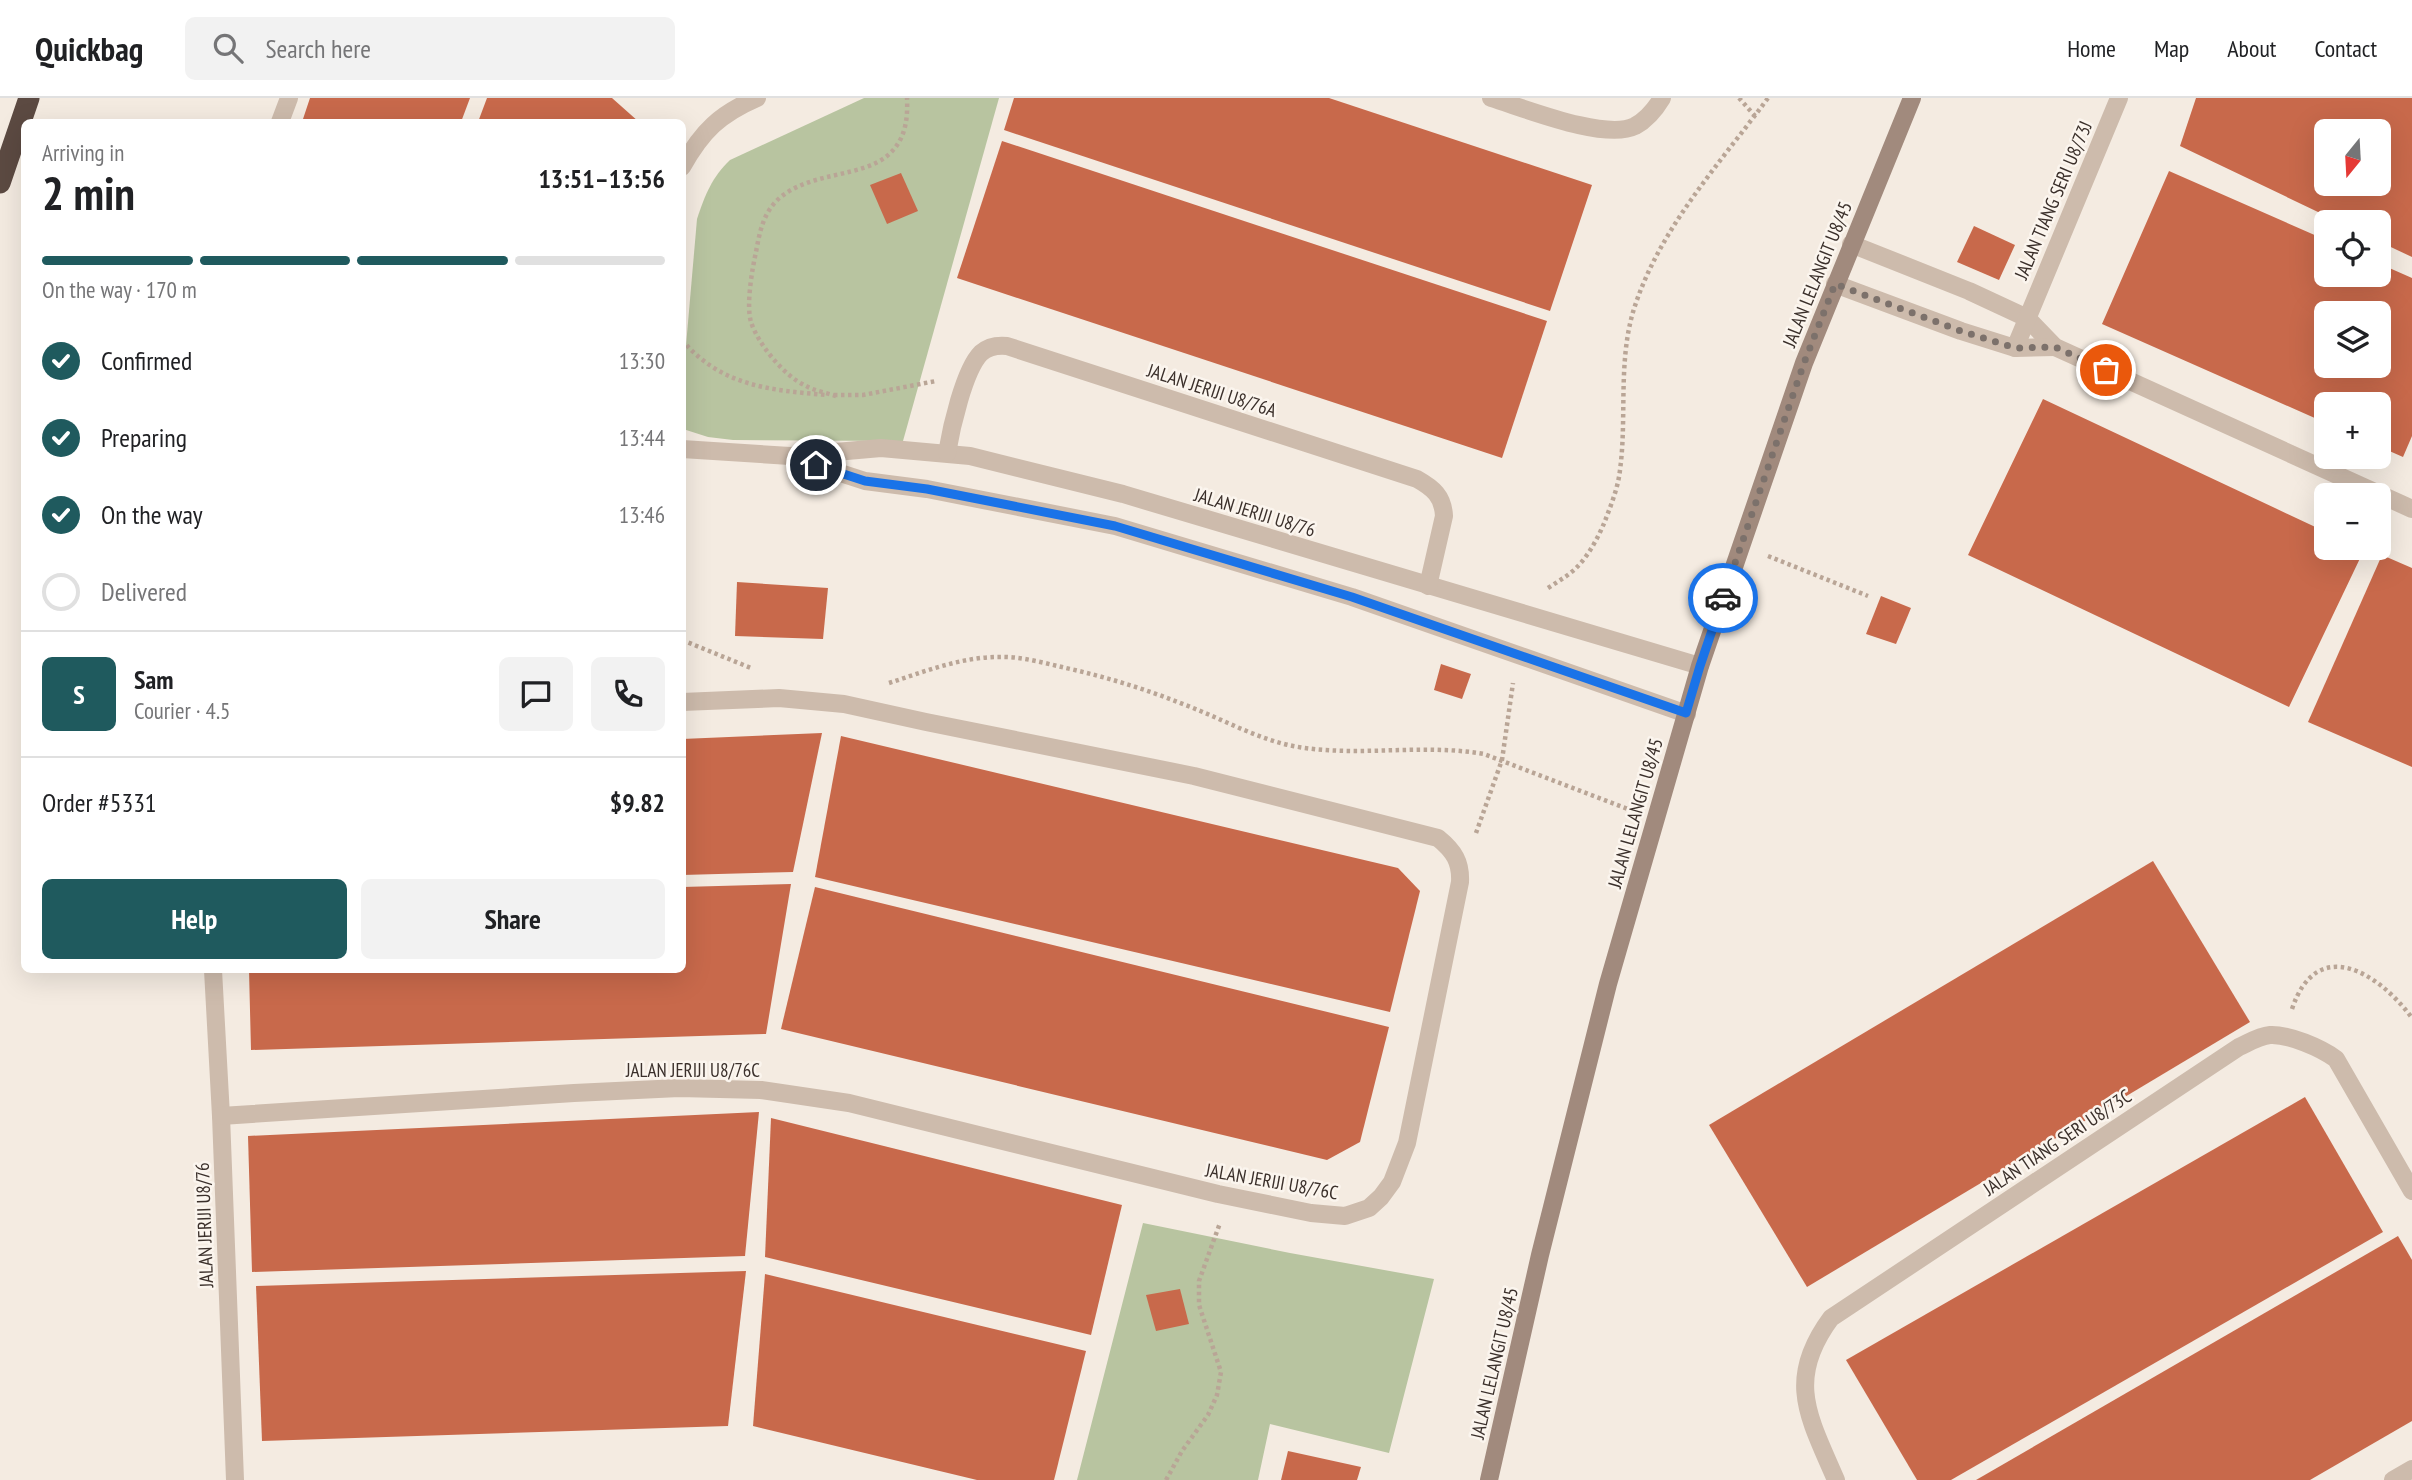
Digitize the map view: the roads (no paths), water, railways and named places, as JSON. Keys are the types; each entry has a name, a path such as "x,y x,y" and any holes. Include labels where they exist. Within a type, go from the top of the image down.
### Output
{"highway":[{"path":"22,119 29,98"},
{"path":"0,183 21,121"}],"street":[{"path":"281,119 289,98"},
{"path":"686,160 718,118 757,98"},
{"path":"1491,98 1584,127 1604,130 1634,127 1662,98"},
{"name":"JALAN LELANGIT U8/45","path":"1489,1480 1540,1255 1608,984 1700,666 1804,363 1912,98"},
{"name":"JALAN TIANG SERI U8/73J","path":"2015,348 2119,98"},
{"path":"1851,244 1969,291 2027,318 2055,347 2412,509"},
{"path":"1835,284 2015,348 2055,347"},
{"name":"JALAN JERIJI U8/76A","path":"947,453 968,377 980,355 996,345 1007,346 1417,479 1437,492 1444,505 1442,531 1428,586"},
{"name":"JALAN JERIJI U8/76","path":"686,449 790,456 881,447 947,453 1011,465 1123,494 1700,666"},
{"name":"JALAN JERIJI U8/76","path":"790,456 865,481 927,489 1115,526 1352,597 1686,713"},
{"name":"JALAN JERIJI U8/76C","path":"221,1116 574,1093 679,1088 761,1090 849,1103 1230,1197 1311,1213 1345,1216 1369,1208 1392,1182 1407,1143 1428,1049 1461,869 1449,846 1438,838 1194,776 844,704 779,698 686,702"},
{"name":"JALAN JERIJI U8/76","path":"213,973 235,1480"},
{"name":"JALAN TIANG SERI U8/73C","path":"1836,1480 1810,1420 1804,1390 1819,1334 1831,1318 2239,1047 2269,1035 2324,1050 2336,1059 2412,1191"},
{"path":"2393,1480 2412,1469"}]}
